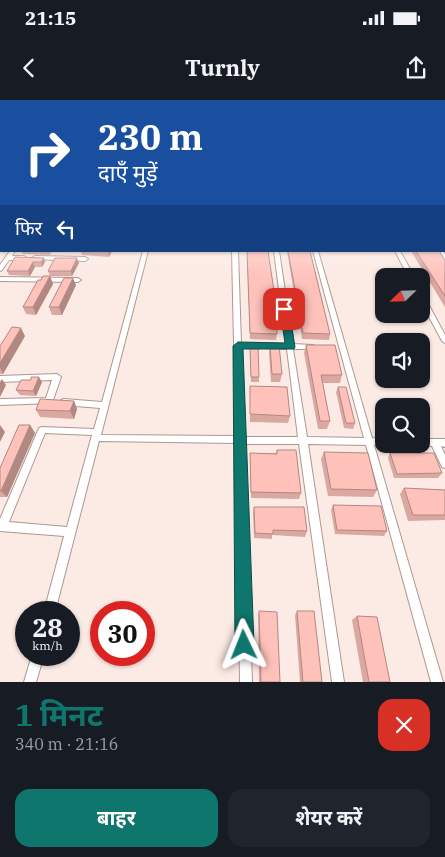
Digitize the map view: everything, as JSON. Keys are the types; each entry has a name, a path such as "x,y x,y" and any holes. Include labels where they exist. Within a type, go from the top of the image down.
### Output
{"street":[{"path":"0,269 12,252"},
{"path":"52,601 146,252"},
{"path":"235,252 246,682"},
{"path":"276,252 304,441 315,533 338,682"},
{"path":"315,252 340,348 370,442 437,682"},
{"path":"398,252 407,268"},
{"path":"8,258 85,259"},
{"path":"0,279 78,280"},
{"path":"430,312 445,340"},
{"path":"238,346 318,347"},
{"path":"0,379 57,377 49,401"},
{"path":"0,402 49,401 105,404"},
{"path":"71,532 1,526 42,430 97,435 375,442"},
{"path":"440,443 445,464"},
{"path":"30,682 35,666"}],"building":[{"path":"247,252 268,252 276,304 277,334 250,333"},
{"path":"288,252 310,252 330,334 303,333"},
{"path":"417,252 440,252 445,260 445,296 430,273 430,268 427,268"},
{"path":"15,257 44,258 41,262 33,262 28,271 7,271"},
{"path":"55,258 77,258 71,271 48,271"},
{"path":"43,276 50,276 33,307 23,307 38,280 41,280"},
{"path":"64,278 73,278 59,307 49,307"},
{"path":"12,327 21,328 0,363 0,346"},
{"path":"270,345 279,345 282,374 272,374"},
{"path":"306,345 335,345 342,375 321,375 330,421 320,421"},
{"path":"250,347 258,347 259,377 251,377"},
{"path":"31,377 39,377 33,391 16,390 21,380 31,380"},
{"path":"250,386 287,387 290,416 250,414"},
{"path":"338,387 346,387 355,423 346,423"},
{"path":"40,399 74,401 70,411 36,410"},
{"path":"19,425 30,425 0,491 0,468"},
{"path":"277,450 296,450 301,493 251,492 250,453 277,454"},
{"path":"324,452 368,453 377,490 331,489"},
{"path":"390,453 434,453 442,473 397,474"},
{"path":"404,488 445,490 445,515 413,515"},
{"path":"333,505 381,506 387,531 337,530"},
{"path":"254,507 304,507 307,531 273,530 273,534 255,533"},
{"path":"259,611 277,612 280,682 261,682"},
{"path":"297,611 314,611 322,682 303,682"},
{"path":"357,616 377,617 390,682 369,682"}],"route":[{"path":"244,645 238,346 290,347 284,309"}]}
